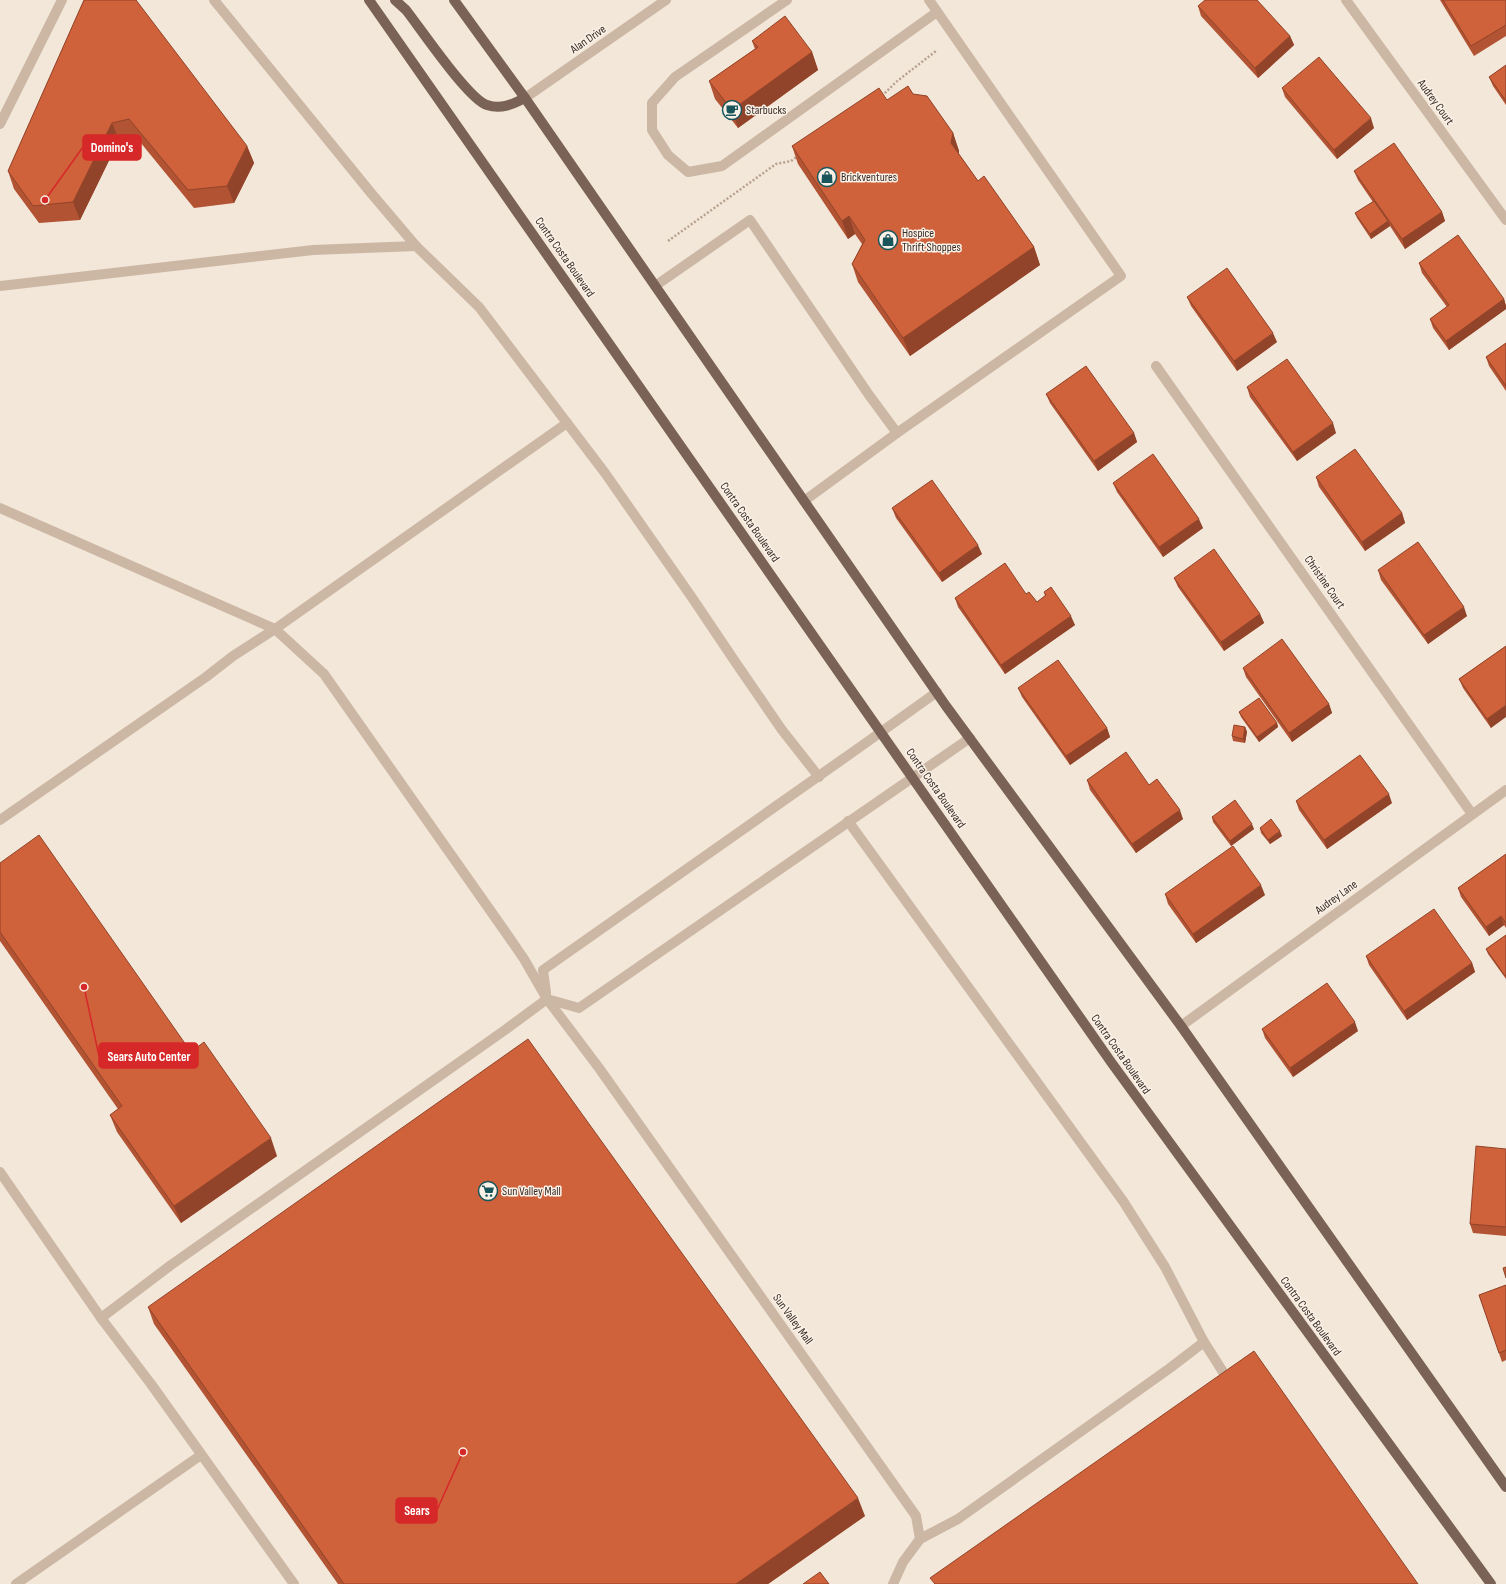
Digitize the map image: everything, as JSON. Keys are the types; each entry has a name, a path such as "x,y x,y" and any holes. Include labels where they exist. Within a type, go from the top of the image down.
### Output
{"main road":[{"name":"Contra Costa Boulevard","path":"369,0 1115,1068 1491,1584"},
{"path":"395,0 406,10 467,91 486,105 507,107 525,98"},
{"path":"454,0 525,98 937,692 1181,1026 1506,1487"}],"street":[{"path":"0,124 62,0"},
{"path":"214,0 416,246 479,307 605,473 782,730 819,777"},
{"name":"Alan Drive","path":"525,98 666,0"},
{"path":"787,0 675,77 652,103 652,130 668,155 688,172 722,166 937,12"},
{"path":"804,501 897,433 1122,276 929,0"},
{"name":"Audrey Court","path":"1346,0 1506,220"},
{"path":"655,286 750,220 869,395 897,433"},
{"path":"0,286 313,250 416,246"},
{"name":"Christine Court","path":"1156,366 1472,814"},
{"path":"0,820 567,424"},
{"name":"Sun Valley Mall","path":"0,508 275,629 324,674 524,959 547,999 599,1068 916,1516 920,1538"},
{"path":"547,999 543,970 819,777 937,692"},
{"path":"547,999 579,1008 970,738"},
{"name":"Audrey Lane","path":"1181,1026 1506,790"},
{"path":"848,821 1123,1201 1165,1267 1204,1342 1233,1388"},
{"path":"101,1318 171,1265 547,999"},
{"path":"0,1172 101,1318 151,1384 294,1584"},
{"path":"893,1584 903,1562 920,1538 958,1519 1204,1342"},
{"path":"16,1584 201,1455"}],"path":[{"path":"882,96 896,82 954,37"},
{"path":"668,241 776,164 791,161 804,152"}],"building":[{"path":"84,0 136,0 247,146 227,186 188,190 129,119 112,123 73,202 33,206 8,171"},
{"path":"1205,0 1257,0 1290,36 1255,68 1198,6"},
{"path":"1443,0 1506,0 1506,25 1471,46"},
{"path":"785,16 812,52 732,110 709,81 758,47 752,41"},
{"path":"1319,57 1371,118 1334,150 1282,88"},
{"path":"1506,65 1506,101 1489,77"},
{"path":"908,86 913,94 927,96 953,133 951,143 978,181 984,176 1034,247 903,338 852,264 865,240 849,216 842,221 792,146 879,88 887,100"},
{"path":"1394,143 1442,212 1402,239 1354,171"},
{"path":"1374,201 1388,221 1370,234 1355,213"},
{"path":"1458,235 1504,299 1446,341 1430,319 1449,305 1419,263"},
{"path":"1227,268 1273,333 1234,361 1187,297"},
{"path":"1506,343 1506,386 1486,357"},
{"path":"1287,359 1333,423 1293,452 1247,387"},
{"path":"1086,366 1134,433 1094,461 1046,394"},
{"path":"1355,449 1402,513 1362,542 1316,477"},
{"path":"1153,454 1199,519 1159,547 1113,483"},
{"path":"932,480 978,545 939,573 892,508"},
{"path":"1418,542 1464,607 1424,635 1378,570"},
{"path":"1214,549 1260,614 1221,642 1174,578"},
{"path":"1005,563 1026,594 1029,592 1037,602 1046,595 1044,592 1051,587 1071,616 1001,665 955,598"},
{"path":"1282,639 1329,704 1289,733 1243,668"},
{"path":"1506,646 1506,705 1487,719 1459,679"},
{"path":"1058,660 1107,728 1066,756 1018,688"},
{"path":"1259,698 1277,723 1257,737 1239,712"},
{"path":"1234,725 1245,727 1243,739 1232,736"},
{"path":"1126,752 1149,785 1157,779 1180,810 1132,844 1087,780"},
{"path":"1360,755 1389,794 1324,840 1296,801"},
{"path":"1235,800 1252,824 1230,841 1212,817"},
{"path":"1271,819 1280,831 1268,840 1260,828"},
{"path":"39,835 191,1052 204,1042 271,1138 174,1206 110,1115 122,1106 0,932 0,863"},
{"path":"1233,846 1261,885 1193,934 1165,894"},
{"path":"1506,854 1506,923 1501,916 1486,927 1458,888"},
{"path":"1434,909 1472,963 1404,1011 1366,956"},
{"path":"1506,935 1506,975 1505,976 1486,949"},
{"path":"1327,983 1355,1022 1290,1068 1262,1029"},
{"name":"Sun Valley Mall","path":"528,1039 858,1498 736,1584 344,1584 148,1307"},
{"path":"1476,1146 1506,1149 1506,1227 1470,1224"},
{"path":"1506,1267 1506,1278 1503,1268"},
{"path":"1506,1285 1506,1350 1499,1353 1479,1295"},
{"path":"1254,1351 1418,1584 935,1584 930,1578"},
{"path":"820,1572 829,1584 803,1584"}],"place":[{"name":"Starbucks","path":"732,110"},
{"name":"Brickventures","path":"827,177"},
{"name":"Domino's","path":"45,200"},
{"name":"Hospice Thrift Shoppes","path":"888,240"},
{"name":"Sears Auto Center","path":"84,987"},
{"name":"Sun Valley Mall","path":"488,1191"},
{"name":"Sears","path":"463,1452"}]}
